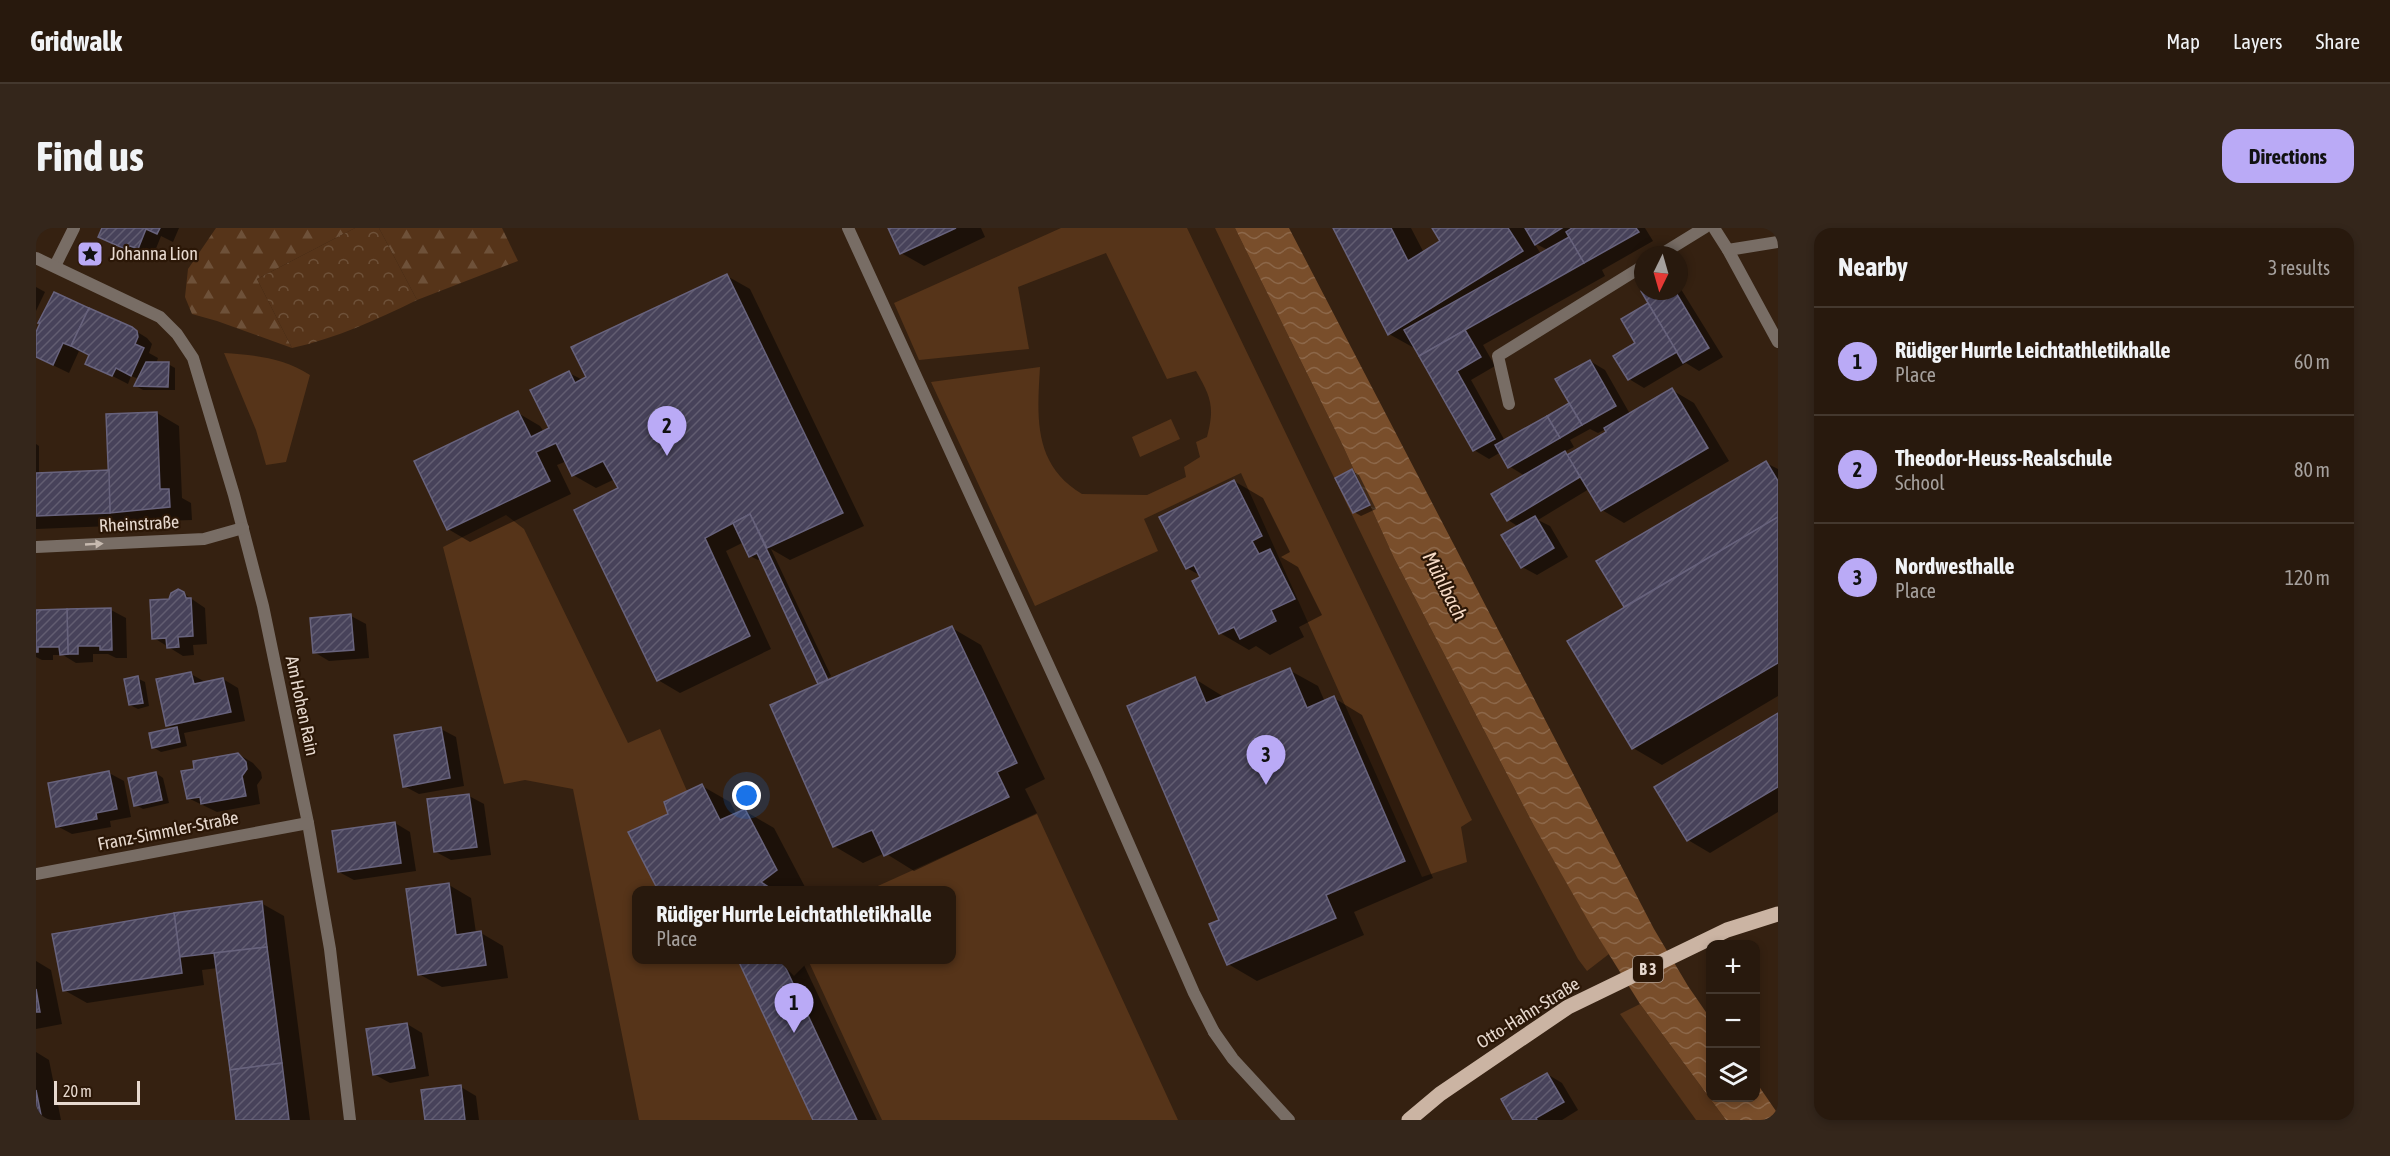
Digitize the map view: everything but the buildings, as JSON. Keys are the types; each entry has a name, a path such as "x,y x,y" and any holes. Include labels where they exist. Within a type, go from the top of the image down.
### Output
{"main road":[{"name":"Otto-Hahn-Straße","path":"1409,1120 1440,1094 1568,1007 1727,930 1778,914"}],"street":[{"path":"36,258 55,266 74,228"},
{"path":"848,228 1096,769 1194,993 1214,1032 1233,1059 1289,1120"},
{"path":"1675,246 1704,228"},
{"path":"1714,228 1778,342"},
{"path":"1728,250 1778,242"},
{"name":"Am Hohen Rain","path":"55,266 160,317 177,334 193,358 243,528 263,606 308,823 330,949 350,1120"},
{"path":"1509,404 1498,356 1634,272"},
{"name":"Rheinstraße","path":"36,547 204,539 243,528"},
{"name":"Franz-Simmler-Straße","path":"36,874 308,823"}],"green space":[{"path":"216,228 355,228 257,279 292,348 192,314 185,297 188,269"},
{"path":"355,228 379,228 417,300 356,328 292,348 257,279"},
{"path":"379,228 502,228 518,261 417,300"},
{"path":"1061,228 1187,228 1472,820 1461,827 1467,862 1422,877 1241,473 1144,519 1158,551 1035,606 931,382 1040,367 1039,422 1046,454 1054,469 1082,494 1147,495 1186,477 1184,467 1200,457 1196,442 1207,437 1211,418 1208,395 1196,371 1167,379 1106,253 1018,287 1029,349 919,360 894,303"},
{"path":"1215,228 1235,228 1343,446 1394,558 1534,826 1609,954 1587,971 1578,959 1530,869 1437,688"},
{"path":"224,353 269,358 310,375 286,462 266,465 256,430"},
{"path":"1171,419 1180,439 1140,457 1132,437"},
{"path":"506,515 524,529 628,743 660,729 687,791 664,802 668,814 628,832 656,886 632,886 632,964 740,964 813,1120 639,1120 573,789 525,780 504,784 443,547"},
{"path":"1037,814 1178,1120 882,1120 810,964 956,964 956,886 878,886"},
{"path":"1640,1004 1706,1093 1706,1102 1713,1102 1726,1120 1696,1120 1620,1014"}],"water":[{"name":"Mühlbach","path":"1235,228 1289,228 1654,929 1706,1012 1706,1093 1640,1004 1590,924 1534,826 1394,558 1343,446"},
{"path":"1760,1088 1778,1114 1778,1120 1726,1120 1713,1102 1760,1102"}],"place":[{"name":"Johanna Lion","path":"90,254"},
{"name":"Theodor-Heuss-Realschule","path":"667,456"},
{"name":"Nordwesthalle","path":"1266,785"},
{"name":"Rüdiger Hurrle Leichtathletikhalle","path":"794,1033"}]}
